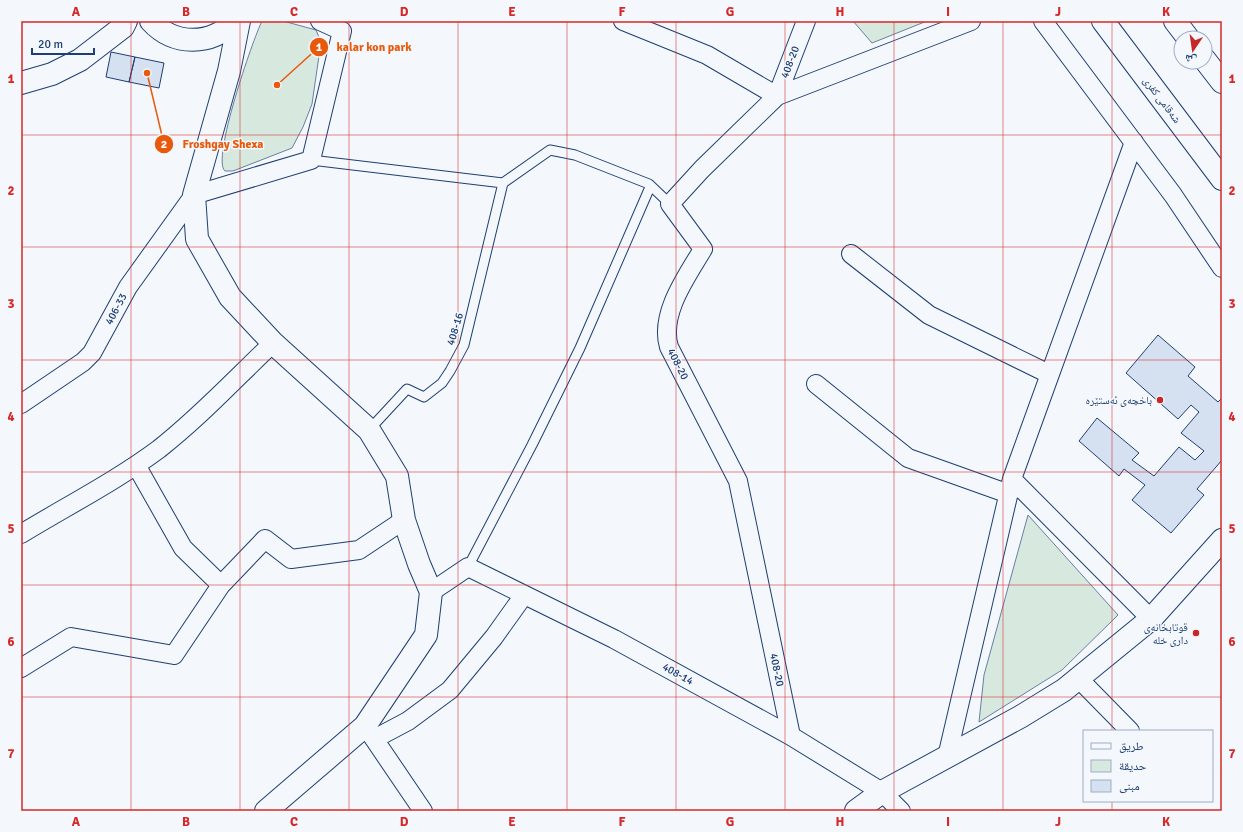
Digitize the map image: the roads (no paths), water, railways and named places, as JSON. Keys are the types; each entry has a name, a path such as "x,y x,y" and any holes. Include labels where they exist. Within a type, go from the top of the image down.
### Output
{"main road":[{"path":"151,21 158,29 214,49 225,57 229,71"},
{"path":"21,83 52,74 80,60 119,28 185,39 212,38 227,29 235,21"},
{"path":"239,21 229,71 194,195 197,239 230,297 273,342 369,430 397,476 404,520 419,564 431,592 426,635 370,732 266,811"},
{"name":"شەقامی کفری","path":"1103,21 1222,179"},
{"path":"1175,21 1182,30"},
{"path":"1213,70 1222,82"},
{"path":"856,811 882,792 1020,717 1064,690 1151,619 1222,540"}],"street":[{"path":"194,195 311,160 342,31 320,21"},
{"path":"623,21 707,55 777,96 971,21"},
{"name":"408-20","path":"791,736 738,481 669,347 666,336 667,321 683,284 703,249 670,204 702,169 777,96 806,21"},
{"path":"1043,21 1173,195 1222,268"},
{"path":"947,757 1010,486 1049,374 1134,142"},
{"name":"406-33","path":"21,404 83,362 92,353 128,287 194,195"},
{"path":"851,254 929,315 1049,374"},
{"path":"21,534 136,465 160,448 199,414 273,342"},
{"path":"816,384 908,458 1010,486 1151,619"},
{"path":"136,465 183,548 221,585"},
{"path":"21,668 71,637 174,655 221,585 266,539 291,559 359,550 404,520"},
{"path":"431,592 468,567"},
{"name":"408-14","path":"468,567 614,639 791,736 882,792 901,811"},
{"path":"422,811 370,732 408,721 450,690 494,637 524,595"},
{"path":"1078,678 1129,730"}],"lane":[{"path":"311,160 503,183 550,150 575,155 649,184 650,187 670,204"},
{"name":"408-16","path":"369,430 407,389 424,398 442,383 458,358 469,325 503,183"},
{"path":"468,567 532,445 580,348 650,187"}],"place":[{"name":"Froshgay Shexa","path":"147,73"},
{"name":"kalar kon park","path":"277,85"},
{"name":"باخچەی ئەستێرە","path":"1160,400"},
{"name":"قوتابخانەی داری خلە","path":"1196,633"}]}
